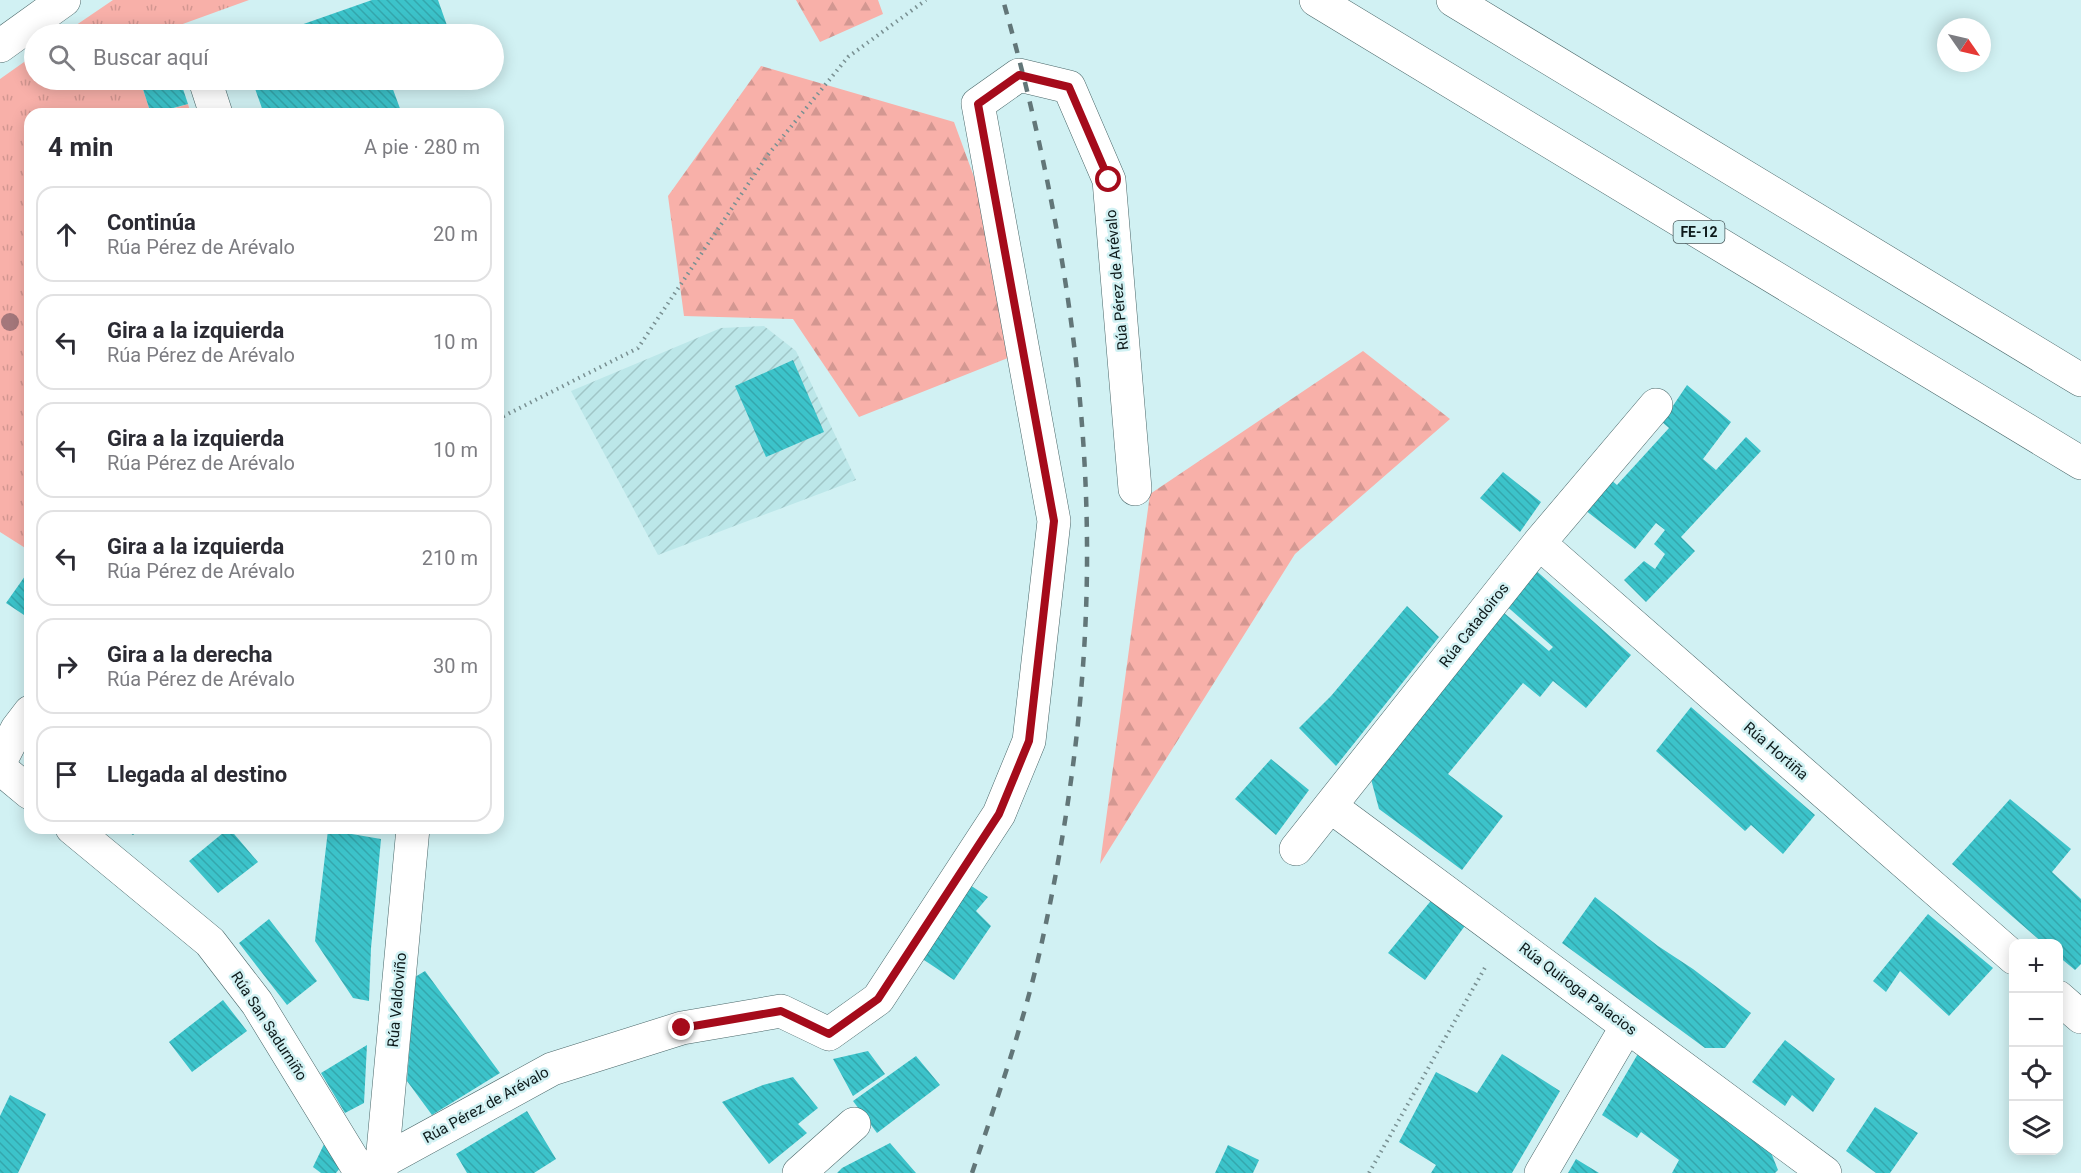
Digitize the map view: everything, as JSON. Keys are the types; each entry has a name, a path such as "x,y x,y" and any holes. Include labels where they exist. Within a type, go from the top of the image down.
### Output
{"main road":[{"path":"31,24 64,0"},
{"name":"FE-12","path":"1317,0 2081,463"},
{"path":"1453,0 2081,380"},
{"path":"0,46 24,29"},
{"name":"Rúa Pérez de Arévalo","path":"375,1169 552,1069 682,1028 781,1011 829,1034 878,999 999,814 1029,741 1054,521 978,104 1019,75 1069,87 1109,180 1135,489"},
{"path":"208,90 214,108"},
{"name":"Rúa Catadoiros","path":"1296,849 1539,543 1656,405"},
{"name":"Rúa Hortiña","path":"1539,543 2009,954"},
{"path":"0,762 24,720"},
{"path":"0,768 24,788"},
{"name":"Rúa Quiroga Palacios","path":"1330,806 1627,1026 1812,1169"},
{"name":"Rúa San Sadurniño","path":"79,834 210,942 375,1169"},
{"name":"Rúa Valdoviño","path":"375,1169 412,834"},
{"path":"2063,1001 2081,1017"},
{"path":"1541,1173 1627,1026"},
{"path":"799,1173 854,1124"}],"path":[{"path":"504,416 638,348 767,156 848,57 926,0"},
{"path":"1369,1173 1504,934"}],"shaded area":[{"path":"764,326 796,351 856,480 658,555 571,391 721,328"}],"green space":[{"path":"113,0 249,0 183,24 78,24"},
{"path":"796,0 878,0 883,14 820,42"},
{"path":"24,62 24,90 143,90 149,108 24,108 24,547 0,532 0,79"},
{"path":"761,66 954,122 1036,347 859,417 793,319 684,316 668,196"},
{"path":"188,104 189,108 175,108"},
{"path":"1363,351 1450,419 1295,554 1100,864 1150,494"}],"building":[{"path":"372,0 438,0 446,24 304,24"},
{"path":"143,90 183,90 188,104 173,108 149,108"},
{"path":"256,90 393,90 400,108 262,108"},
{"path":"793,360 824,432 766,457 735,386"},
{"path":"1687,385 1731,422 1703,459 1716,470 1746,437 1761,451 1681,537 1695,551 1646,602 1624,580 1644,561 1655,569 1665,554 1654,544 1665,530 1656,523 1635,549 1585,510 1610,479 1617,485 1669,428 1662,422"},
{"path":"1503,472 1541,502 1520,532 1480,498"},
{"path":"1532,567 1631,655 1586,708 1553,681 1540,697 1523,683 1448,774 1503,816 1462,870 1379,809 1371,779 1503,612 1549,651 1553,647 1502,602"},
{"path":"24,578 24,615 6,603"},
{"path":"1407,606 1439,637 1336,766 1299,728 1331,696"},
{"path":"1691,707 1815,815 1783,854 1751,825 1745,831 1656,751"},
{"path":"1271,759 1309,790 1276,835 1235,799"},
{"path":"2010,799 2071,849 2052,872 2081,899 2081,964 2075,970 2063,960 2063,939 2038,939 1952,864"},
{"path":"222,834 234,834 258,862 218,893 189,861"},
{"path":"328,834 352,834 381,839 371,948 369,1001 353,998 315,941"},
{"path":"970,885 988,897 976,911 991,926 954,980 921,958"},
{"path":"1434,897 1467,923 1425,980 1388,953"},
{"path":"1595,897 1751,1013 1725,1048 1705,1048 1562,943"},
{"path":"1928,914 1993,968 1949,1016 1900,971 1886,992 1873,981"},
{"path":"269,919 317,981 287,1005 239,943"},
{"path":"425,971 500,1073 432,1115 407,1081 415,977"},
{"path":"223,1000 247,1031 192,1072 169,1042"},
{"path":"1785,1040 1835,1079 1813,1112 1792,1095 1785,1106 1752,1082"},
{"path":"367,1045 364,1103 345,1113 321,1073"},
{"path":"868,1051 885,1074 853,1096 833,1059"},
{"path":"1639,1052 1770,1150 1778,1170 1775,1173 1672,1173 1679,1160 1641,1132 1637,1138 1602,1115"},
{"path":"1502,1054 1560,1091 1512,1173 1431,1173 1436,1165 1399,1142 1436,1072 1477,1093"},
{"path":"916,1056 940,1085 877,1133 853,1101"},
{"path":"793,1077 818,1108 798,1124 807,1133 769,1164 722,1102 763,1085"},
{"path":"10,1095 46,1114 18,1173 0,1173 0,1116"},
{"path":"1875,1107 1918,1133 1890,1173 1876,1173 1846,1151"},
{"path":"527,1111 556,1159 534,1173 467,1173 456,1154"},
{"path":"327,1138 340,1168 336,1173 321,1173 313,1167"},
{"path":"890,1143 916,1173 837,1173 842,1168"},
{"path":"1228,1145 1259,1160 1253,1173 1215,1173"},
{"path":"1576,1159 1599,1173 1568,1173"}],"railway":[{"path":"972,1173 1028,997 1053,889 1076,742 1087,594 1085,475 1073,338 1051,201 1021,66 1003,0"}],"route":[{"path":"682,1028 781,1011 829,1034 878,999 999,814 1029,741 1054,521 978,104 1019,75 1069,87 1109,180"}]}
